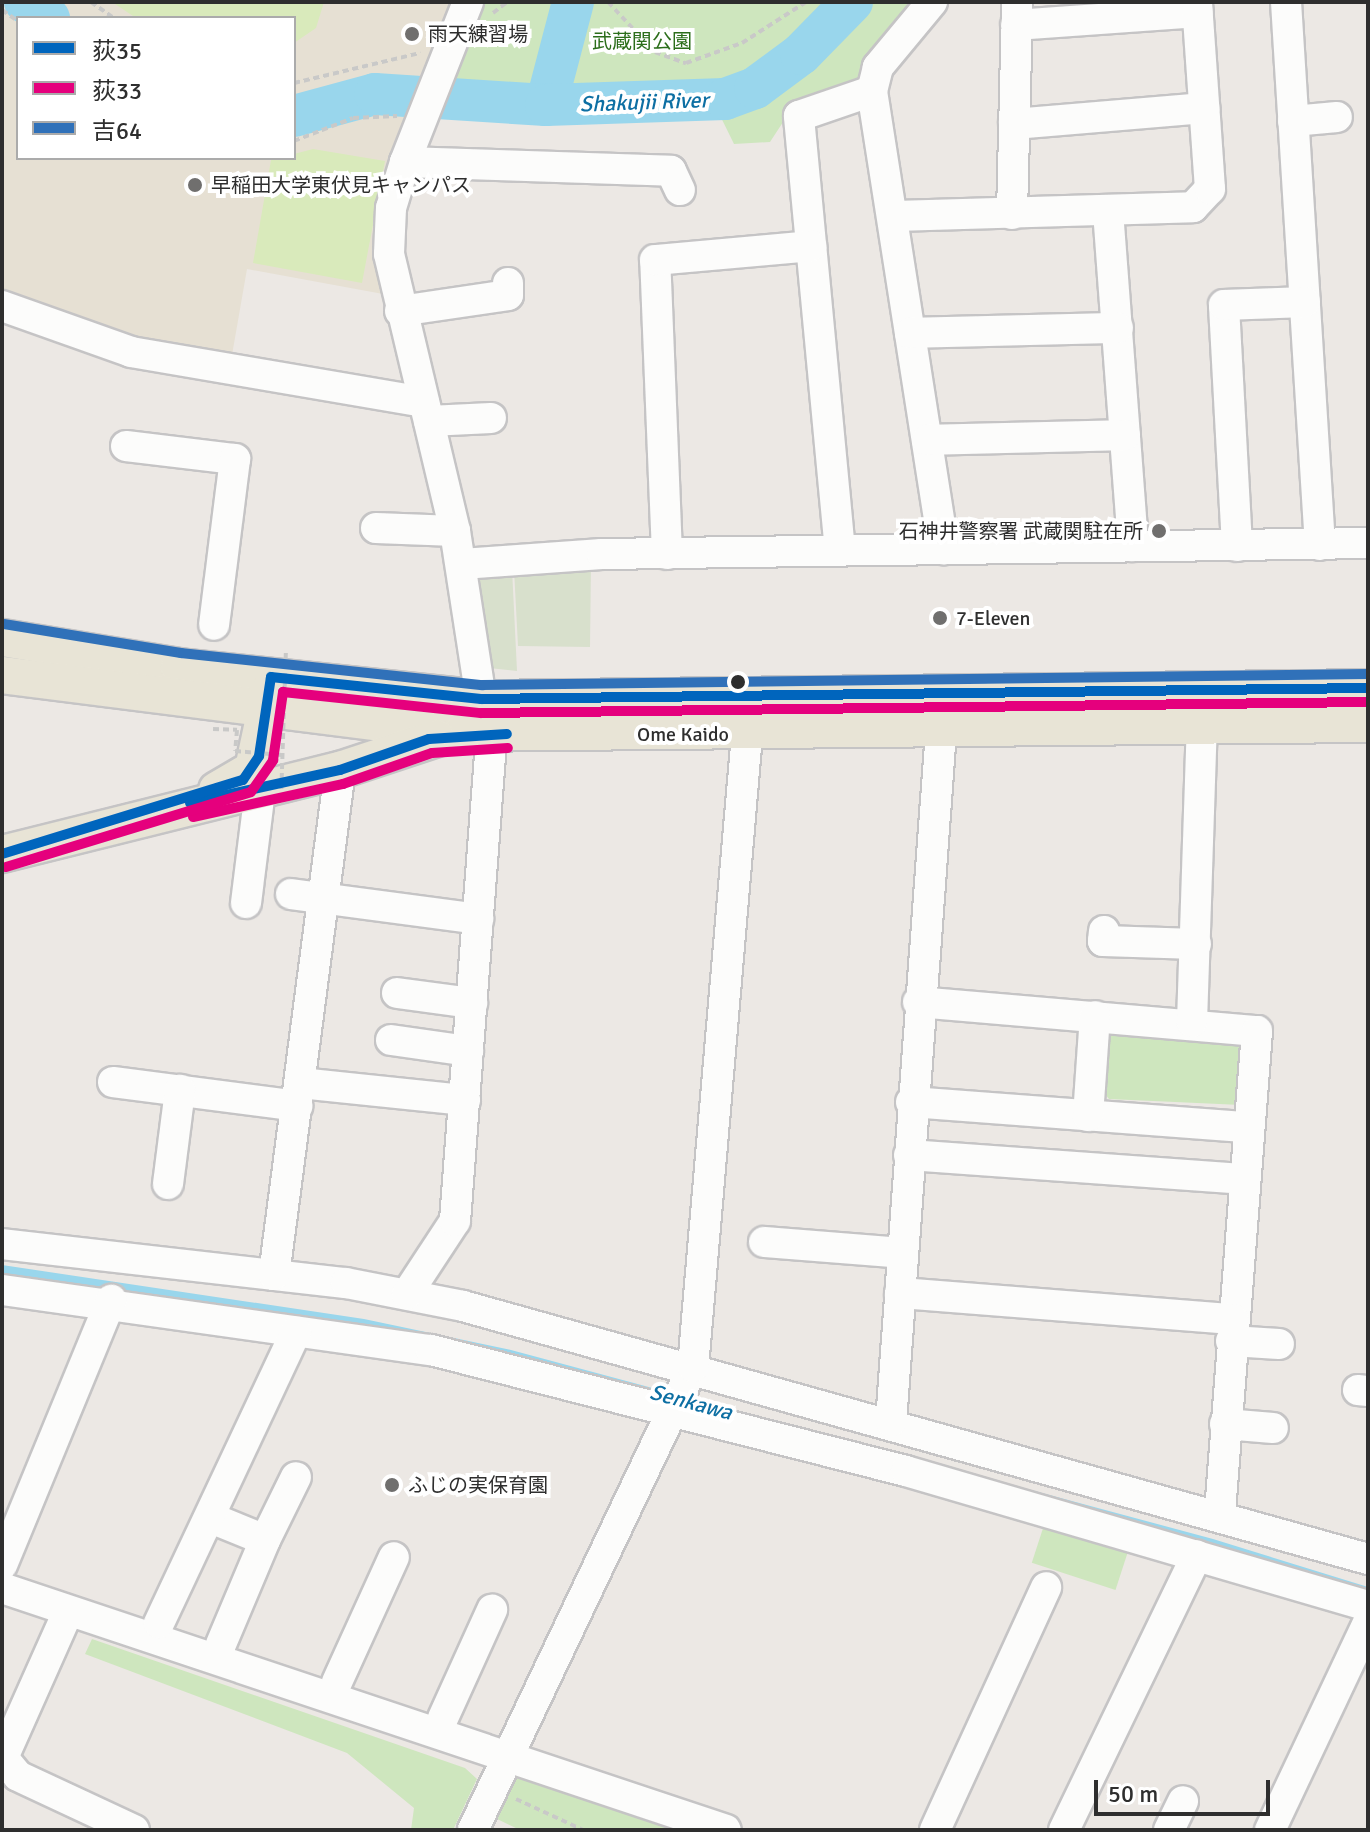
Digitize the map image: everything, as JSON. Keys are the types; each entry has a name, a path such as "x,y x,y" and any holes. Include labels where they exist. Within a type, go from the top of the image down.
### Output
{"main road":[{"path":"2,638 279,663 481,699 1368,688"},
{"path":"2,854 178,805 243,780 259,756 279,663"},
{"name":"Ome Kaido","path":"2,675 267,714 476,734 747,734 1368,724"},
{"path":"178,805 270,795 340,770 476,734"}],"street":[{"path":"468,2 452,52 405,162 388,228 400,311 462,564 481,699"},
{"path":"932,2 878,67 872,91 895,216 944,549"},
{"path":"1286,2 1320,545"},
{"path":"895,216 1012,214 1193,207 1204,199 1210,189 1197,7 1017,14 1012,214"},
{"path":"840,551 799,116 872,91"},
{"path":"1014,124 1204,108"},
{"path":"1293,121 1337,117"},
{"path":"405,162 671,171 680,190"},
{"path":"1108,211 1133,546"},
{"path":"667,554 655,260 811,246"},
{"path":"400,311 508,295 508,283"},
{"path":"1237,546 1224,305 1305,302"},
{"path":"2,306 169,364 426,412 491,418"},
{"path":"910,333 1118,328"},
{"path":"927,440 1125,435"},
{"path":"126,446 158,446 235,459 214,625"},
{"path":"376,528 455,531"},
{"path":"462,564 667,554 1368,543"},
{"path":"1192,1022 1202,726"},
{"path":"891,1422 918,1002 941,731"},
{"path":"407,1294 455,1221 478,919 476,734"},
{"path":"473,1830 682,1393 747,734"},
{"path":"274,1275 326,898 340,770"},
{"path":"246,903 270,795"},
{"path":"291,894 478,919"},
{"path":"1104,931 1103,941 1196,944"},
{"path":"397,993 472,1003"},
{"path":"918,1002 1192,1022 1257,1031 1242,1179 1220,1514"},
{"path":"1088,1116 1095,1016"},
{"path":"391,1040 468,1051"},
{"path":"113,1082 180,1090 465,1100"},
{"path":"168,1184 180,1090"},
{"path":"911,1102 1247,1127"},
{"path":"909,1155 1242,1179"},
{"path":"764,1242 903,1253"},
{"path":"2,1244 274,1275 407,1294 682,1393 1368,1606"},
{"path":"2,1290 111,1300 682,1393 891,1422 1368,1559"},
{"path":"900,1293 1232,1330 1279,1344"},
{"path":"2,1565 111,1300"},
{"path":"159,1623 296,1332"},
{"path":"1225,1424 1273,1428"},
{"path":"221,1644 265,1540 296,1477"},
{"path":"211,1518 265,1540"},
{"path":"1064,1830 1197,1555"},
{"path":"337,1682 394,1557"},
{"path":"935,1830 1046,1587"},
{"path":"2,1588 726,1830"},
{"path":"443,1718 492,1610"},
{"path":"63,1623 3,1758 18,1776 134,1830"},
{"path":"1273,1829 1368,1623"},
{"path":"1169,1830 1183,1801"}],"path":[{"path":"91,2 111,16"},
{"path":"608,2 655,52 686,63 742,43 806,2"},
{"path":"296,82 397,54 452,52"},
{"path":"296,140 384,111 426,112"},
{"path":"270,795 282,755 279,663"},
{"path":"213,729 237,730 235,751 282,755"},
{"path":"506,1794 583,1830"}],"shaded area":[{"name":"早稲田大学東伏見キャンパス","path":"2,2 457,2 380,212 377,270 383,294 247,269 232,355 135,342 2,296"}],"green space":[{"path":"112,2 324,2 316,28 296,42 296,16 133,16"},
{"name":"武蔵関公園","path":"452,2 914,2 861,83 789,113 770,142 734,144 708,91 453,90"},
{"path":"313,149 385,161 362,283 253,263 271,160 296,160 296,153"},
{"path":"591,563 590,647 518,646 514,569"},
{"path":"512,569 517,671 489,668 475,576"},
{"path":"1104,1033 1246,1043 1241,1105 1109,1099 1101,1089"},
{"path":"1046,1519 1130,1546 1115,1590 1032,1563"},
{"path":"92,1639 465,1768 477,1779 453,1830 411,1830 414,1808 347,1753 85,1654"},
{"path":"511,1771 686,1830 520,1830 493,1817"}],"water":[{"name":"Senkawa","path":"2,1265 364,1319 511,1350 1213,1539 1368,1587 1368,1596 206,1304 2,1274"}],"waterway":[{"name":"Shakujii River","path":"25,2 46,16"},
{"name":"Shakujii River","path":"546,105 573,2"},
{"name":"Shakujii River","path":"296,115 375,94 546,105 725,99 755,88 801,54 852,2"}],"transit line":[{"name":"吉64","path":"4,624 181,653 482,685 1368,674"},
{"name":"荻35","path":"2,854 243,780 259,756 271,677 481,699 1368,688"},
{"name":"荻33","path":"6,867 251,792 273,760 283,692 481,713 1368,702"},
{"name":"荻35","path":"190,803 340,770 429,739 507,734"},
{"name":"荻33","path":"193,817 343,784 432,753 508,748"}],"place":[{"name":"雨天練習場","path":"412,34"},
{"name":"早稲田大学東伏見キャンパス","path":"195,185"},
{"name":"石神井警察署 武蔵関駐在所","path":"1159,531"},
{"name":"7-Eleven","path":"940,618"},
{"name":"ふじの実保育園","path":"392,1485"}]}
